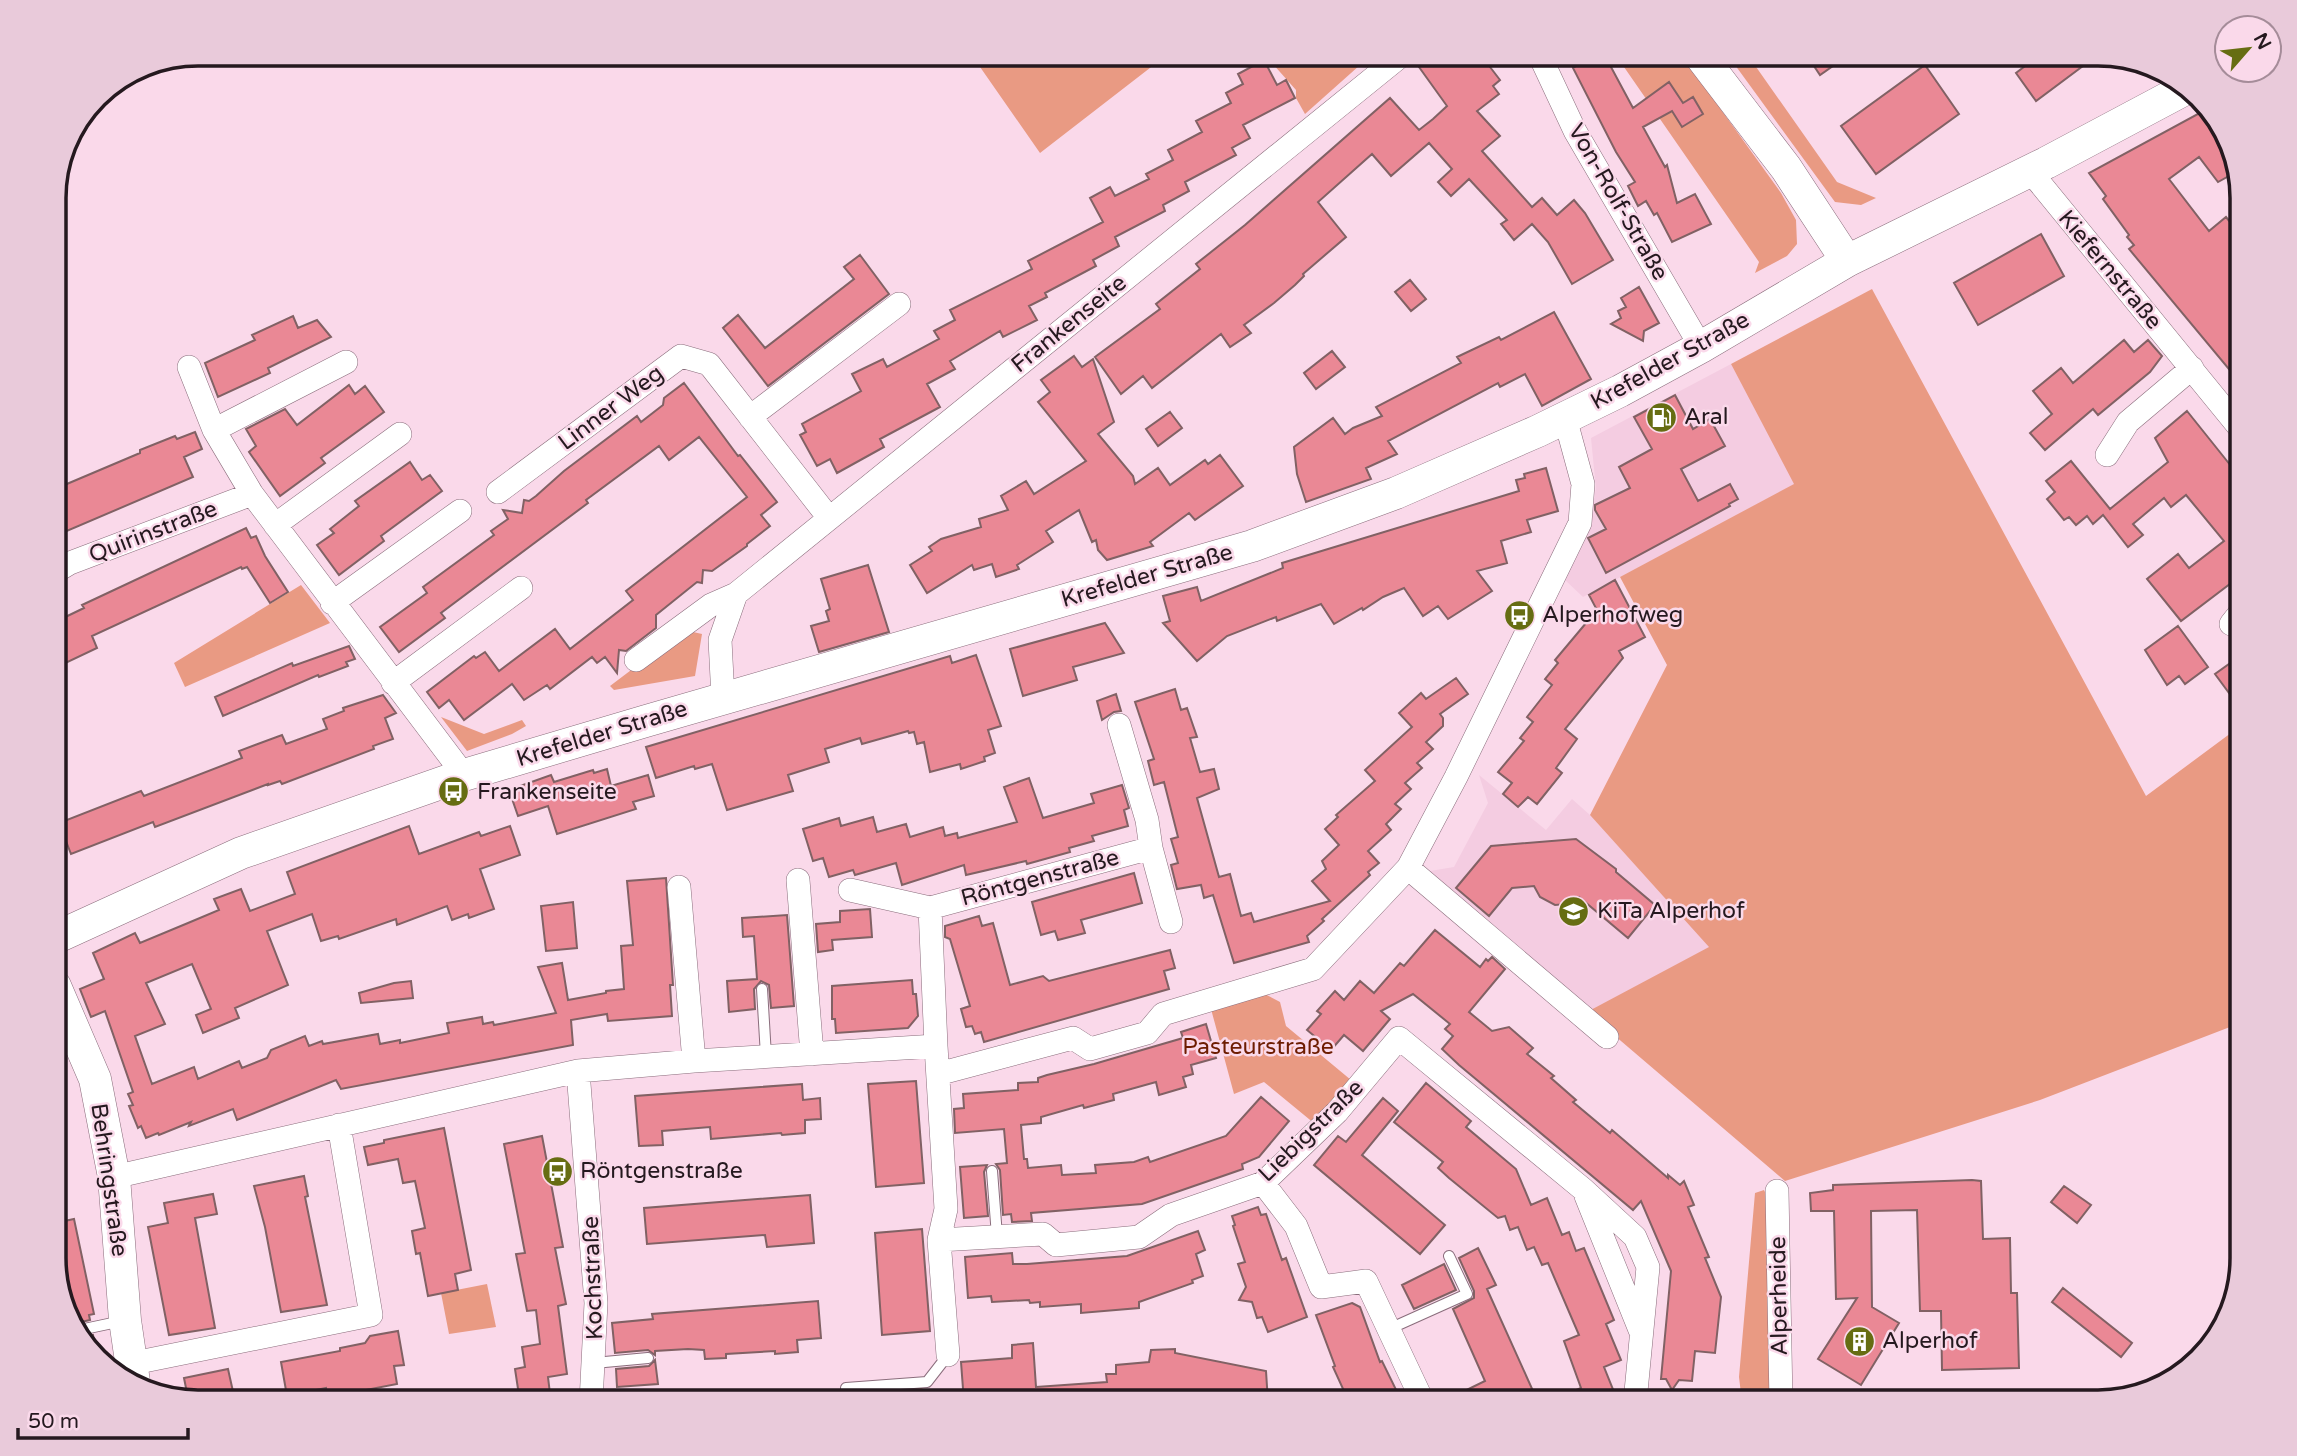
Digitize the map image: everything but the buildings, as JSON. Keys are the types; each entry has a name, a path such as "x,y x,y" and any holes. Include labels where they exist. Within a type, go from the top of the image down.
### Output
{"street":[{"name":"Frankenseite","path":"636,660 711,605 736,594 1388,66"},
{"name":"Von-Rolf-Straße","path":"1545,66 1576,131 1701,347"},
{"path":"1708,66 1786,168 1847,261"},
{"name":"Krefelder Straße","path":"67,933 241,853 464,775 1252,546 1396,493 1565,418 1701,347 1847,261 2030,171 2177,93"},
{"name":"Kiefernstraße","path":"2030,171 2230,416"},
{"path":"750,417 898,304"},
{"name":"Linner Weg","path":"498,492 681,356 709,363 829,519"},
{"path":"214,429 346,362"},
{"path":"189,367 214,429 252,494 464,775"},
{"path":"2107,455 2128,422 2192,368"},
{"path":"948,1354 939,1240 946,1209 938,1074 1073,1038 1090,1049 1147,1033 1163,1014 1313,968 1408,868 1456,778 1580,523 1583,484 1565,418"},
{"path":"275,525 400,434"},
{"name":"Quirinstraße","path":"67,565 252,494"},
{"path":"332,603 460,511"},
{"path":"393,683 521,588"},
{"path":"723,698 720,640 736,594"},
{"name":"Röntgenstraße","path":"1119,724 1147,820 1151,848 1171,922"},
{"name":"Röntgenstraße","path":"850,890 930,908 1151,848"},
{"path":"1408,868 1607,1037"},
{"path":"798,880 812,1054"},
{"path":"679,887 694,1061"},
{"name":"Röntgenstraße","path":"930,908 938,1074"},
{"name":"Behringstraße","path":"67,1014 95,1079 114,1177 132,1371"},
{"name":"Liebigstraße","path":"939,1240 1043,1234 1056,1245 1139,1237 1171,1215 1263,1183 1337,1112 1399,1038 1584,1190 1635,1237 1648,1268 1636,1390"},
{"path":"114,1177 579,1072 694,1061 936,1046"},
{"name":"Kochstraße","path":"579,1072 596,1303 592,1390"},
{"path":"134,1372 371,1315 339,1125"},
{"path":"1263,1183 1296,1226 1321,1287 1366,1281 1417,1390"},
{"name":"Liebigstraße","path":"1584,1190 1642,1336"},
{"name":"Alperheide","path":"1777,1191 1781,1390"}],"lane":[{"path":"762,989 766,1056"},
{"path":"992,1171 997,1236"},
{"path":"1389,1329 1467,1294 1449,1256"},
{"path":"87,1328 125,1320"},
{"path":"846,1388 927,1381 948,1354"},
{"path":"594,1363 648,1358"}],"shaded area":[{"path":"1731,364 1795,484 1583,597 1565,580 1585,541 1596,489 1591,438"},
{"name":"KiTa Alperhof","path":"1479,775 1546,830 1572,799 1590,815 1710,947 1590,1011 1427,875 1430,871 1454,867 1488,803"}],"green space":[{"path":"1152,66 1040,153 980,67"},
{"path":"1275,66 1358,66 1305,114 1296,98 1296,90"},
{"path":"1623,66 1690,66 1781,193 1796,220 1797,244 1787,256 1755,273 1759,262"},
{"path":"1736,66 1756,66 1837,182 1876,198 1861,205 1835,202"},
{"path":"1872,289 2146,796 2230,734 2230,1027 2040,1100 1785,1181 1587,1012 1709,947 1590,815 1667,665 1620,577 1794,484 1731,364"},
{"path":"301,585 330,623 185,687 174,663"},
{"path":"684,630 702,634 695,676 614,690 610,686"},
{"path":"441,717 484,734 522,720 526,726 467,751"},
{"name":"Pasteurstraße","path":"1263,993 1280,1002 1286,1026 1351,1080 1315,1124 1264,1082 1234,1094 1211,1009"},
{"path":"1764,1190 1769,1200 1774,1390 1741,1390 1739,1377 1755,1193"},
{"path":"487,1284 496,1327 449,1334 441,1293"},
{"path":"922,1387 923,1390 882,1390"}],"place":[{"name":"Aral","path":"1661,417"},
{"name":"Alperhofweg","path":"1519,615"},
{"name":"Frankenseite","path":"454,792"},
{"name":"KiTa Alperhof","path":"1574,911"},
{"name":"Röntgenstraße","path":"557,1171"},
{"name":"Alperhof","path":"1859,1341"}]}
